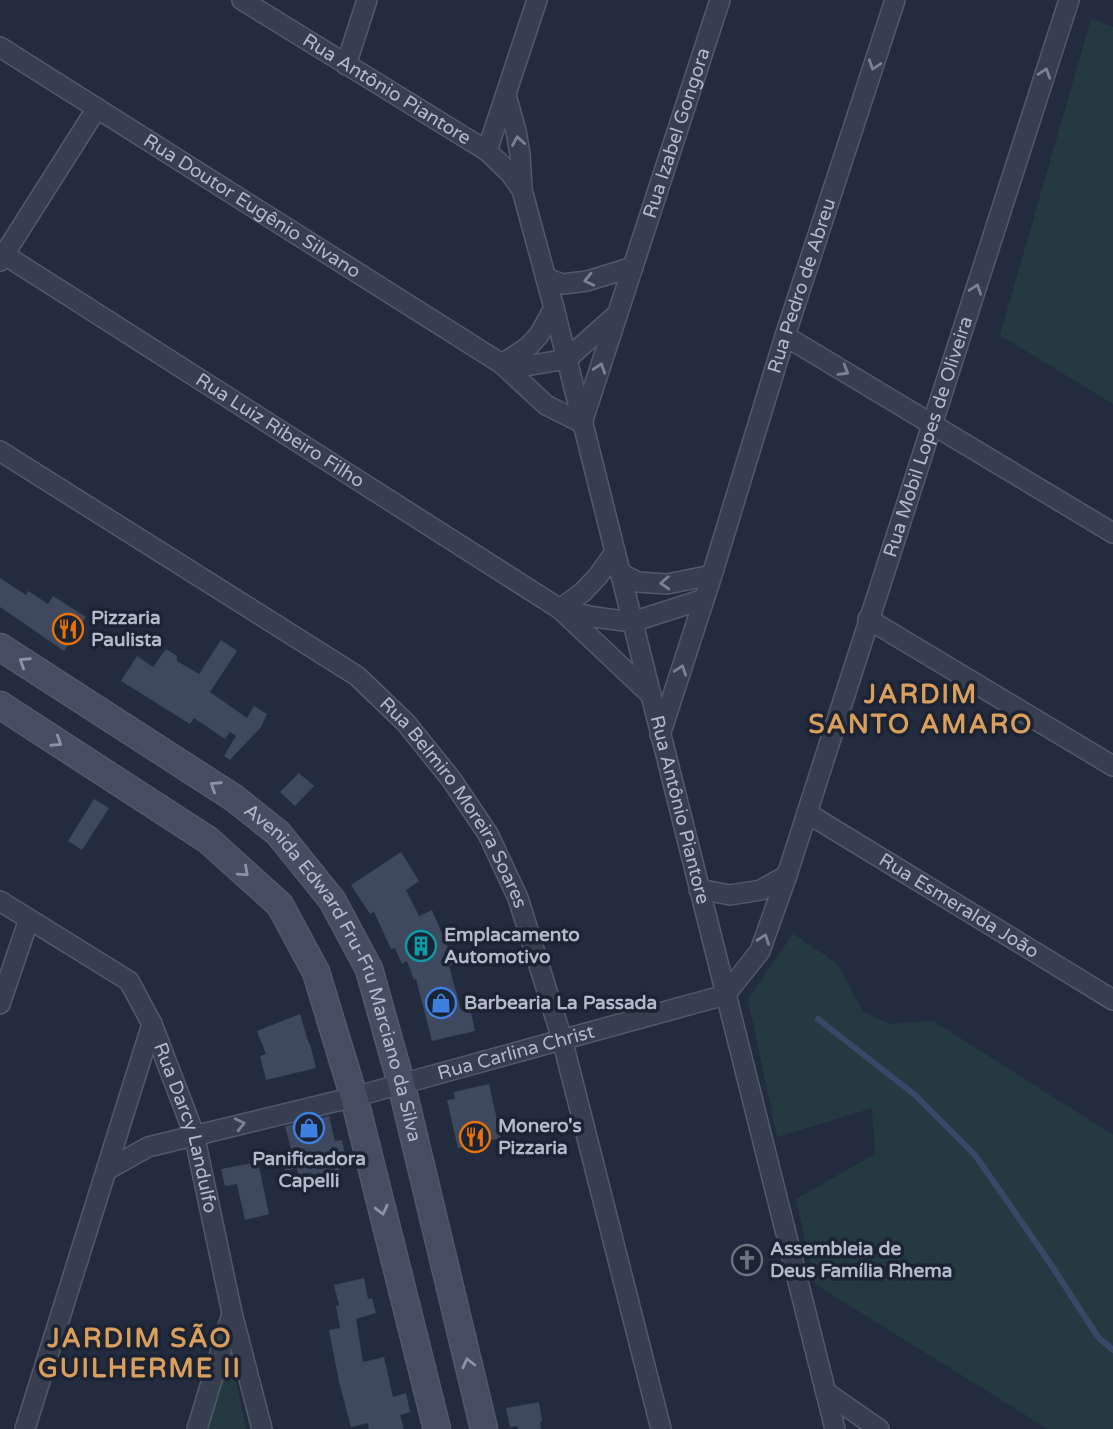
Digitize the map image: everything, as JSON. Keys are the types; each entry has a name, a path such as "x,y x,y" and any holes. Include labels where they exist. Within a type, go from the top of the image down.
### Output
{"main road":[{"name":"Avenida Edward Fru-Fru Marciano da Silva","path":"0,647 234,798 278,833 332,900 369,970 401,1083 484,1429"},
{"name":"Avenida Edward Fru-Fru Marciano da Silva","path":"0,705 208,840 280,905 316,972 354,1097 437,1429"}],"street":[{"name":"Rua Antônio Piantore","path":"242,0 487,151 510,173 522,190"},
{"path":"346,65 367,0"},
{"path":"487,151 537,0"},
{"name":"Rua Izabel Gongora","path":"582,423 720,0"},
{"name":"Rua Pedro de Abreu","path":"660,735 785,336 895,0"},
{"name":"Rua Mobil Lopes de Oliveira","path":"725,995 760,951 787,875 1069,0"},
{"name":"Rua Doutor Eugênio Silvano","path":"0,47 502,364 547,405 582,423"},
{"name":"Rua Antônio Piantore","path":"506,95 520,154 522,190 554,308 835,1429"},
{"path":"1,256 97,108"},
{"name":"Rua Luiz Ribeiro Filho","path":"1,256 559,609 650,694"},
{"path":"546,278 563,284 587,281 633,267"},
{"path":"502,364 528,347 539,335 554,308"},
{"path":"502,364 520,367 566,359 618,313"},
{"path":"785,336 1113,533"},
{"name":"Rua Belmiro Moreira Soares","path":"0,451 357,676 406,723 451,779 488,834 518,898 562,1039 661,1429"},
{"path":"559,609 583,592 615,552"},
{"path":"620,573 638,582 667,584 712,575"},
{"path":"632,621 704,599"},
{"name":"Rua Luiz Ribeiro Filho","path":"559,609 594,617 632,621"},
{"path":"869,619 1113,766"},
{"name":"Rua Esmeralda João","path":"807,813 1113,1000"},
{"path":"699,889 730,895 750,892 761,890 787,875"},
{"name":"Rua Darcy Landulfo","path":"0,901 129,981 152,1024 194,1135 232,1313 262,1429"},
{"path":"0,1003 29,919"},
{"name":"Rua Carlina Christ","path":"107,1170 148,1147 354,1097 725,995"},
{"path":"25,1429 152,1024"},
{"path":"197,1429 232,1313"},
{"path":"827,1394 879,1429"}],"green space":[{"path":"1091,19 1113,27 1113,404 1000,335"},
{"path":"793,934 838,964 863,1012 890,1024 933,1021 1113,1135 1113,1429 1048,1429 815,1284 796,1199 875,1154 872,1108 777,1137 748,999"},
{"path":"231,1357 246,1429 203,1429 225,1358"}],"building":[{"path":"0,578 26,595 28,591 48,604 53,596 86,617 64,651 0,607"},
{"path":"221,640 237,651 210,692 247,718 254,706 267,714 261,727 230,760 224,756 236,736 230,732 225,739 194,718 190,724 121,681 137,656 153,667 166,649 177,656 177,661 199,674"},
{"path":"299,773 314,786 295,806 280,792"},
{"path":"94,799 109,808 82,850 68,841"},
{"path":"401,852 419,881 406,890 419,916 432,910 455,964 449,966 461,1010 470,1007 475,1031 432,1041 416,979 414,980 407,961 402,964 395,948 391,949 374,912 370,914 351,885"},
{"path":"300,1014 316,1068 266,1080 260,1056 266,1054 257,1031"},
{"path":"489,1084 501,1138 458,1148 447,1100 455,1099 454,1092"},
{"path":"329,1116 335,1141 342,1140 346,1160 338,1162 341,1180 300,1189 297,1168 285,1171 281,1155 292,1153 285,1126"},
{"path":"258,1162 269,1214 245,1220 237,1184 225,1186 221,1169"},
{"path":"364,1278 368,1299 372,1298 376,1313 356,1319 363,1362 384,1357 393,1397 406,1393 410,1412 400,1415 404,1429 369,1429 368,1423 351,1427 339,1382 329,1330 340,1328 336,1306 339,1305 334,1285"},
{"path":"539,1402 541,1429 510,1427 506,1408"}],"waterway":[{"path":"818,1019 915,1095 975,1155 1098,1337 1113,1350"}],"place":[{"name":"Pizzaria Paulista","path":"68,629"},
{"name":"Emplacamento Automotivo","path":"421,946"},
{"name":"Barbearia La Passada","path":"441,1003"},
{"name":"Panificadora Capelli","path":"309,1128"},
{"name":"Monero's Pizzaria","path":"475,1137"},
{"name":"Assembleia de Deus Família Rhema","path":"747,1260"}],"district":[{"name":"JARDIM SANTO AMARO","path":"921,709"},
{"name":"JARDIM SÃO GUILHERME II","path":"140,1353"}]}
